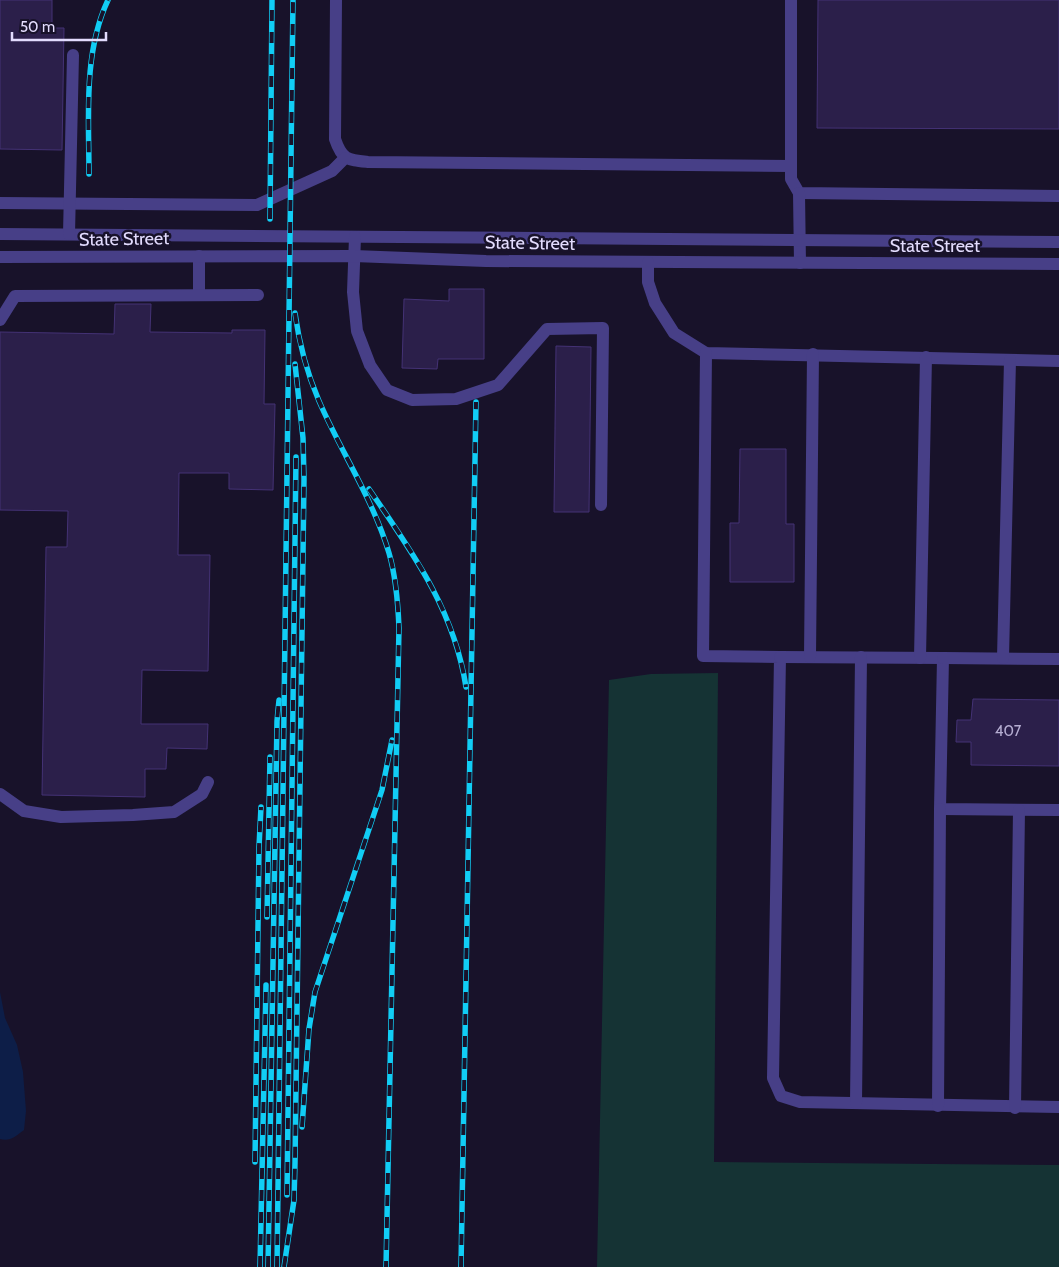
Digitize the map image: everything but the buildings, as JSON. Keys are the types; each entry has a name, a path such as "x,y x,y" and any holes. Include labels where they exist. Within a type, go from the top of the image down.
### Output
{"street":[{"path":"336,0 335,139 339,151 345,158 353,161 791,166"},
{"path":"791,0 791,179 799,193 800,263"},
{"path":"69,234 73,55"},
{"path":"0,203 257,205 332,171 345,158"},
{"path":"799,193 1059,196"},
{"name":"State Street","path":"0,234 1059,242"},
{"path":"354,237 353,292 357,331 370,365 387,390 412,400 456,399 498,384 547,329 604,328 602,505"},
{"path":"198,256 199,295"},
{"name":"State Street","path":"0,257 354,256 486,261 1059,264"},
{"path":"648,262 648,282 655,303 674,333 706,353 1059,361"},
{"path":"0,320 15,296 258,295"},
{"path":"706,353 703,656 1059,659"},
{"path":"810,657 813,354"},
{"path":"920,658 926,357"},
{"path":"1003,658 1010,360"},
{"path":"780,657 774,1078 781,1096 800,1102 1059,1108"},
{"path":"856,1103 861,657"},
{"path":"938,1106 943,658"},
{"path":"0,794 24,811 61,817 133,815 174,812 202,794 208,782"},
{"path":"940,809 1059,810"},
{"path":"1015,1108 1019,810"}],"green space":[{"path":"718,673 714,1162 1059,1165 1059,1267 597,1267 609,680 651,674"}],"water":[{"path":"0,992 5,1018 17,1045 23,1072 26,1111 24,1130 7,1140 0,1139"}],"railway":[{"path":"89,174 88,108 91,63 94,42 108,0"},
{"path":"270,219 272,0"},
{"path":"277,1267 293,0"},
{"path":"295,313 304,358 311,380 382,533 389,553 397,600 399,628 386,1267"},
{"path":"284,1267 294,1200 295,1163 304,479 303,438 295,364"},
{"path":"461,1267 476,402"},
{"path":"287,1195 296,457"},
{"path":"369,489 429,582 452,632 466,687"},
{"path":"268,1267 277,721 279,700"},
{"path":"302,1127 309,1029 315,992 382,790 392,740"},
{"path":"267,917 270,757"},
{"path":"255,1162 261,807"},
{"path":"260,1267 266,985"}]}
